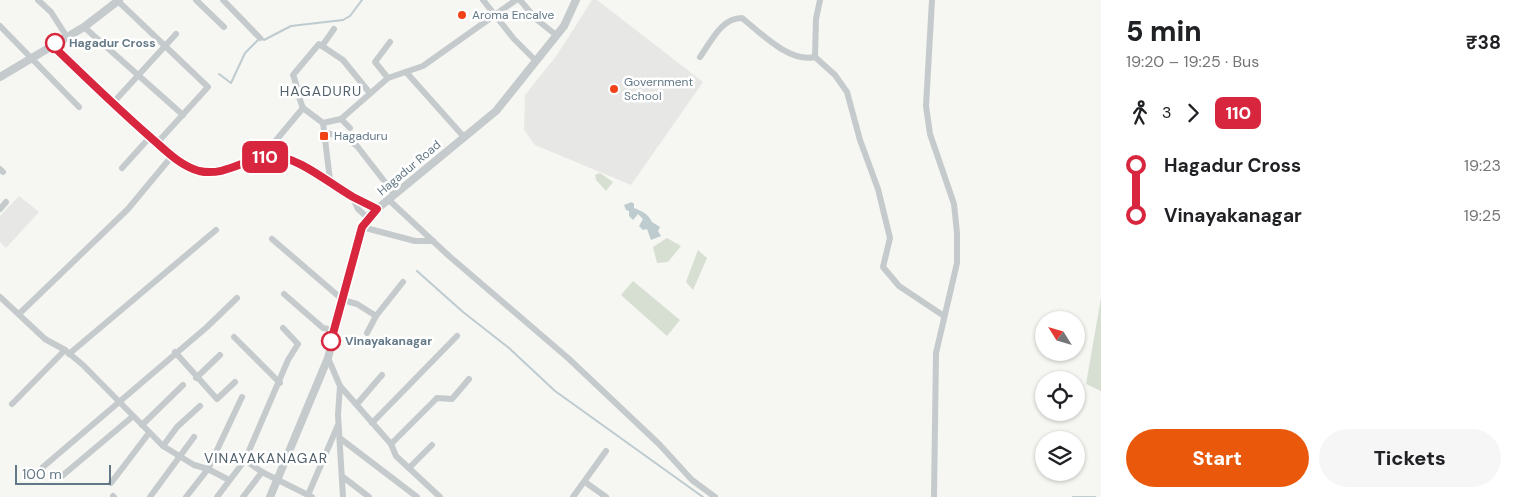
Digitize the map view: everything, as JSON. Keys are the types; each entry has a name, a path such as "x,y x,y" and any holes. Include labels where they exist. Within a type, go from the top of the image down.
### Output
{"street":[{"path":"38,0 51,12 67,37"},
{"path":"196,0 224,27"},
{"path":"223,0 260,38"},
{"path":"483,0 494,15 536,61"},
{"path":"323,123 341,119 369,92 388,78 424,66 516,0"},
{"path":"520,0 536,19 556,36"},
{"name":"Hagadur Road","path":"270,497 328,358 362,227 377,209 496,111 564,26 576,0"},
{"path":"815,57 816,18 820,0"},
{"path":"932,0 926,106 930,134 954,204 957,233 957,264 936,353 934,382 936,451 934,497"},
{"path":"0,77 84,27 119,1 208,87 157,143"},
{"path":"700,57 726,22 733,18 742,18 794,55 807,59 815,57"},
{"path":"0,26 79,107"},
{"path":"84,27 183,115"},
{"path":"322,46 334,28"},
{"path":"112,104 176,34"},
{"path":"388,78 375,62 390,42"},
{"path":"330,180 323,123 303,108 298,97 298,85 293,75 294,72 319,44 343,60 369,92"},
{"path":"52,45 112,104 185,165 211,172 230,170 262,157 274,156 284,158 330,180 352,196 377,209"},
{"path":"815,57 835,74 847,92 860,140 878,189 890,238 883,267 899,286 944,316"},
{"path":"406,72 464,137"},
{"path":"262,157 303,108"},
{"path":"341,119 350,128"},
{"path":"324,133 343,136 357,146 392,198 433,241 568,358 659,444 692,480 715,497"},
{"path":"122,168 150,137"},
{"path":"19,314 128,209 172,156"},
{"path":"352,196 358,209 368,219"},
{"path":"0,209 6,202"},
{"path":"362,227 415,241 433,241"},
{"path":"12,404 67,352 216,230"},
{"path":"272,239 343,300 357,304 376,316"},
{"path":"367,333 376,316 402,282"},
{"path":"284,294 323,328 334,330"},
{"path":"0,298 46,340 67,352 95,377 118,403 163,446 194,465 208,469 229,480"},
{"path":"43,467 175,352 207,328 237,298"},
{"path":"217,497 245,460 280,383 288,360 298,344 283,328"},
{"path":"372,423 457,336"},
{"path":"234,337 280,383"},
{"path":"175,352 196,378 217,399 235,382"},
{"path":"196,378 220,355"},
{"path":"328,358 340,386 391,444 396,456 440,497"},
{"path":"357,404 382,375"},
{"path":"391,444 437,398 452,399 469,379"},
{"path":"142,426 183,386"},
{"path":"340,386 339,423 343,497"},
{"path":"186,497 208,469 242,397"},
{"path":"163,446 177,427 200,406"},
{"path":"62,476 132,417"},
{"path":"245,460 262,472 310,496 339,423"},
{"path":"111,483 149,432"},
{"path":"150,497 194,437"},
{"path":"341,439 417,497"},
{"path":"409,468 432,445"},
{"path":"574,497 606,451"},
{"path":"243,497 262,472"},
{"path":"343,478 369,497"},
{"path":"585,482 606,497"}],"shaded area":[{"name":"Government School","path":"592,0 597,0 703,82 631,185 535,145 524,130 525,95 557,55"},
{"path":"600,173 613,182 606,191 596,180 595,175"},
{"path":"19,196 39,212 6,248 0,242 0,216"},
{"path":"632,202 634,208 642,211 652,222 660,227 658,231 661,236 651,240 647,229 643,230 639,226 643,219 638,214 633,220 629,216 629,211 626,210 624,205"},
{"path":"667,238 681,246 668,262 657,263 653,247"},
{"path":"698,250 707,258 693,290 686,282"},
{"path":"633,281 680,320 667,336 621,295"},
{"path":"1101,298 1101,391 1086,384"}],"waterway":[{"path":"262,38 264,40 291,26 343,20 350,16 362,0"},
{"path":"219,74 231,83 245,53 258,40"},
{"path":"417,271 463,312 509,348 555,391 703,497"},
{"path":"1073,497 1095,497"}],"bus line":[{"name":"110","path":"55,43 52,45 112,104 185,165 211,172 230,170 262,157 274,156 284,158 330,180 352,196 377,209 362,227 331,341"}],"place":[{"name":"Aroma Encalve","path":"462,15"},
{"name":"Hagadur Cross","path":"55,43"},
{"name":"Government School","path":"614,89"},
{"name":"Hagaduru","path":"324,136"},
{"name":"Vinayakanagar","path":"331,341"}],"district":[{"name":"HAGADURU","path":"321,91"},
{"name":"VINAYAKANAGAR","path":"266,458"}]}
